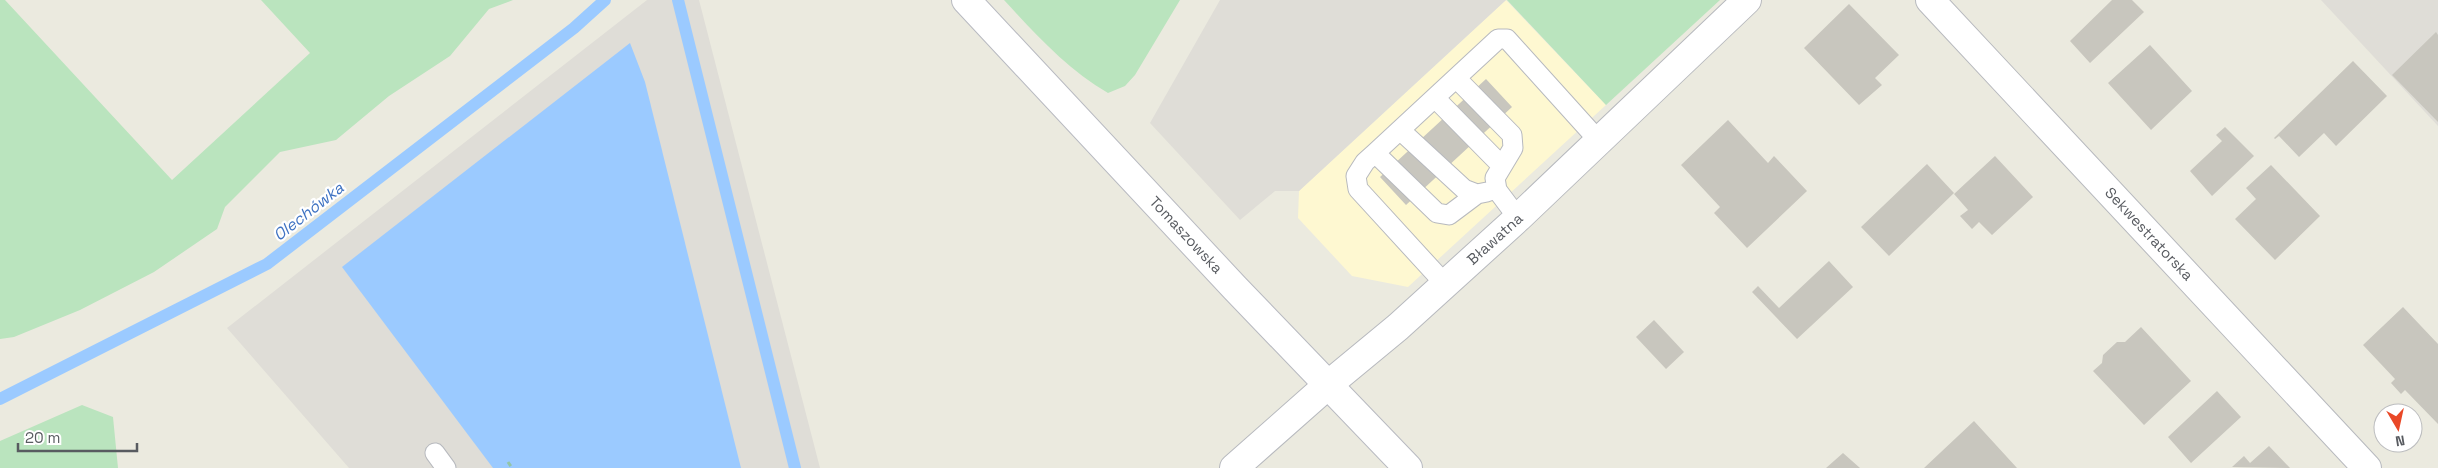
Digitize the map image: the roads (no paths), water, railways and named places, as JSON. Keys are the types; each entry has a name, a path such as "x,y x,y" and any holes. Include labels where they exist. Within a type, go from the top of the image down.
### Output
{"street":[{"name":"Tomaszowska","path":"966,0 1228,281 1408,468"},
{"name":"Bławatna","path":"1234,468 1328,384 1398,327 1518,218 1747,0"},
{"name":"Sekwestratorska","path":"1930,0 2367,468"}],"lane":[{"path":"1445,284 1358,189 1356,176 1365,162 1498,39 1507,39 1599,140"},
{"path":"1456,78 1512,135 1513,148 1495,178 1497,190 1518,218"},
{"path":"1435,98 1502,166"},
{"path":"1400,130 1464,189 1477,194"},
{"path":"1375,153 1437,212 1449,215 1477,194 1497,190"},
{"path":"435,453 446,468"}],"water":[{"path":"630,43 645,82 741,468 493,468 342,267"}],"waterway":[{"name":"Olechówka","path":"0,399 267,264 574,28 605,0"},
{"path":"678,0 795,468"}]}
